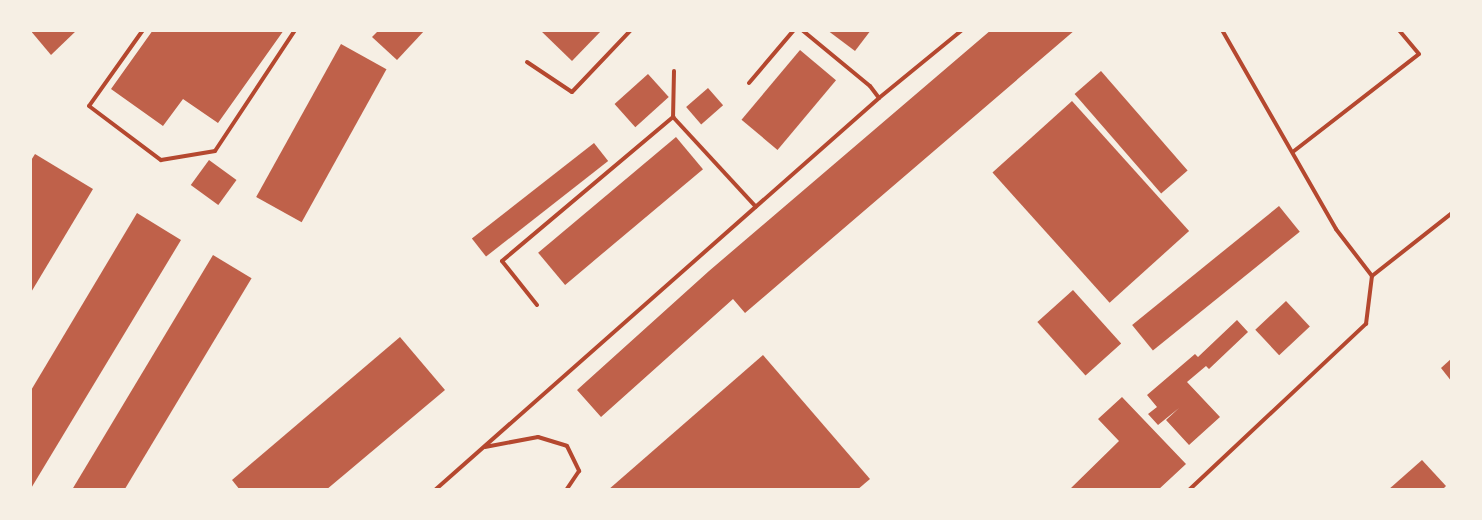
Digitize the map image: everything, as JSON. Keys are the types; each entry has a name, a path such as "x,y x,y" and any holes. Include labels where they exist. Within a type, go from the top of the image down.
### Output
{"lane":[{"path":"143,30 89,106 161,160 215,151 295,30"},
{"path":"527,62 572,92 632,30"},
{"path":"749,83 794,30"},
{"path":"802,30 870,86 879,98"},
{"path":"435,490 879,98 962,30"},
{"path":"1189,490 1366,324 1372,276 1336,229 1294,151 1222,30"},
{"path":"1294,151 1419,54 1399,30"},
{"path":"674,71 673,117 756,207"},
{"path":"537,305 502,261 673,117"},
{"path":"1372,276 1452,213"},
{"path":"485,447 538,437 567,446 579,471 566,490"}],"building":[{"path":"30,30 77,30 51,55"},
{"path":"153,30 284,30 218,123 183,99 163,126 111,89"},
{"path":"379,30 425,30 397,60 372,37"},
{"path":"540,30 602,30 572,61"},
{"path":"827,30 871,30 855,51"},
{"path":"991,30 1075,30 745,313 733,299 601,417 577,390 709,271"},
{"path":"341,44 386,69 302,222 256,197"},
{"path":"800,50 836,80 778,150 742,120"},
{"path":"1101,71 1188,171 1161,194 1075,94"},
{"path":"648,74 669,97 635,127 615,104"},
{"path":"708,88 723,105 701,124 686,107"},
{"path":"1072,101 1189,231 1110,303 992,173"},
{"path":"676,137 703,169 565,285 538,253"},
{"path":"594,143 608,161 486,257 472,238"},
{"path":"35,154 93,189 30,294 30,162"},
{"path":"209,160 237,180 218,205 191,185"},
{"path":"1279,206 1300,232 1153,351 1132,325"},
{"path":"137,213 181,240 30,490 30,392"},
{"path":"213,255 252,278 124,490 73,488"},
{"path":"1073,290 1121,344 1086,376 1037,322"},
{"path":"1286,301 1310,327 1279,355 1255,330"},
{"path":"1237,320 1248,332 1209,369 1206,366 1187,382 1220,417 1189,445 1166,420 1179,408 1158,425 1148,414 1157,407 1147,395 1195,354 1198,357"},
{"path":"400,337 445,390 326,490 240,490 232,480"},
{"path":"763,355 870,479 857,490 608,490"},
{"path":"1452,358 1452,382 1441,368"},
{"path":"1122,397 1186,464 1158,490 1069,490 1119,441 1098,419"},
{"path":"1422,460 1446,486 1442,490 1388,490"}]}
